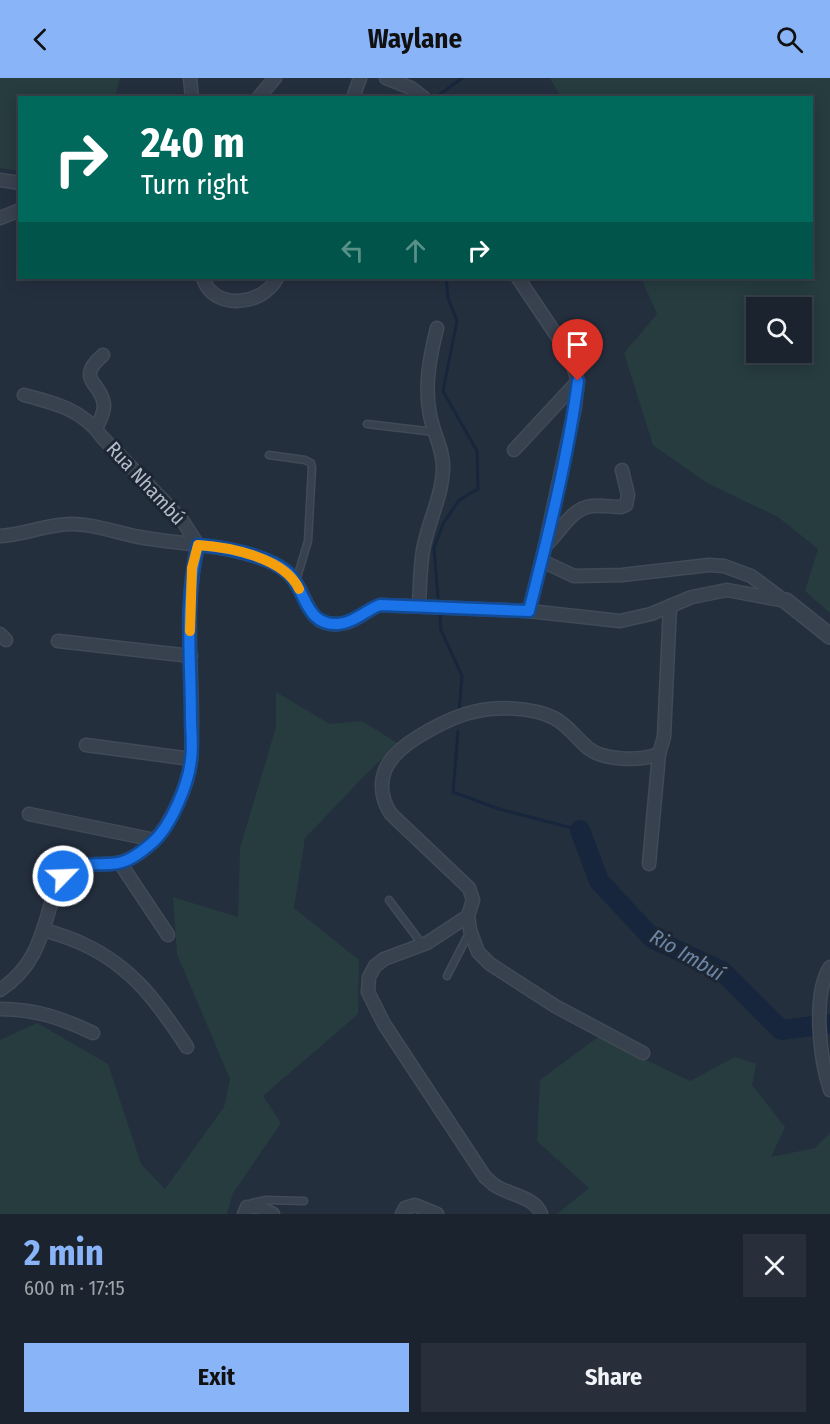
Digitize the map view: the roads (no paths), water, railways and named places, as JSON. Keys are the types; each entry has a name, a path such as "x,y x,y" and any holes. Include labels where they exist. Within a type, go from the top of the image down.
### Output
{"street":[{"path":"260,96 275,78"},
{"path":"354,96 360,78"},
{"path":"386,78 411,88 423,96"},
{"path":"0,180 18,183"},
{"path":"0,218 18,211"},
{"path":"203,279 206,287 215,296 230,301 251,299 267,292 276,279"},
{"path":"519,279 569,354 578,381 575,407 529,611"},
{"path":"419,605 423,550 442,483 442,458 430,416 428,373 436,328"},
{"path":"96,428 104,406 91,379 90,371 103,355"},
{"path":"514,450 578,381"},
{"name":"Rua Nhambú","path":"0,990 17,978 34,953 44,930 56,887 71,868 81,864 120,863 138,854 156,840 179,800 191,759 191,590 192,568 198,545 182,520 96,428 60,404 24,395"},
{"path":"545,546 578,510 590,506 621,507 626,505 628,495 622,470"},
{"path":"0,536 70,524 255,556 286,571 296,582 306,605 319,621 338,624 350,622 365,611 380,605 529,611 620,621 651,614 692,597 727,590 786,602"},
{"path":"542,561 574,576 622,575 709,565 724,566 751,576 830,636"},
{"path":"649,864 658,754 664,736 670,606"},
{"path":"58,641 191,656"},
{"path":"643,1053 594,1028 507,977 478,952 470,930 468,916 474,900 469,888 391,814 383,801 381,790 382,778 391,760 402,747 427,732 471,712 491,709 534,712 552,717 563,723 591,751 602,755 634,759 658,754"},
{"path":"86,745 191,759"},
{"path":"29,814 156,840"},
{"path":"120,863 168,935"},
{"path":"468,916 441,935 384,959 375,966 369,977 369,992 384,1024 485,1177 497,1187 534,1204 541,1214"},
{"path":"44,930 82,943 130,974 159,1004 188,1047"},
{"path":"830,968 823,982 819,1037 830,1090"},
{"path":"0,1009 24,1009 41,1013 93,1033"},
{"path":"402,1214 405,1208 415,1205 437,1214"},
{"path":"246,1210 259,1207 273,1214"}],"lane":[{"path":"367,424 435,432"},
{"path":"269,455 305,460 312,468 308,541 296,582"},
{"path":"389,900 423,944"},
{"path":"447,976 470,930"},
{"path":"246,1210 252,1203 266,1200 304,1201"}],"waterway":[{"path":"438,96 462,78"},
{"path":"438,597 434,548 443,524 459,500 478,489 477,451 443,391 457,321 448,298 446,279"},
{"path":"440,616 441,630 462,676 459,711"},
{"path":"458,732 453,792 499,809 580,830"},
{"name":"Rio Imbuí","path":"580,830 599,881 653,939 722,971 781,1030 830,1024"}]}
